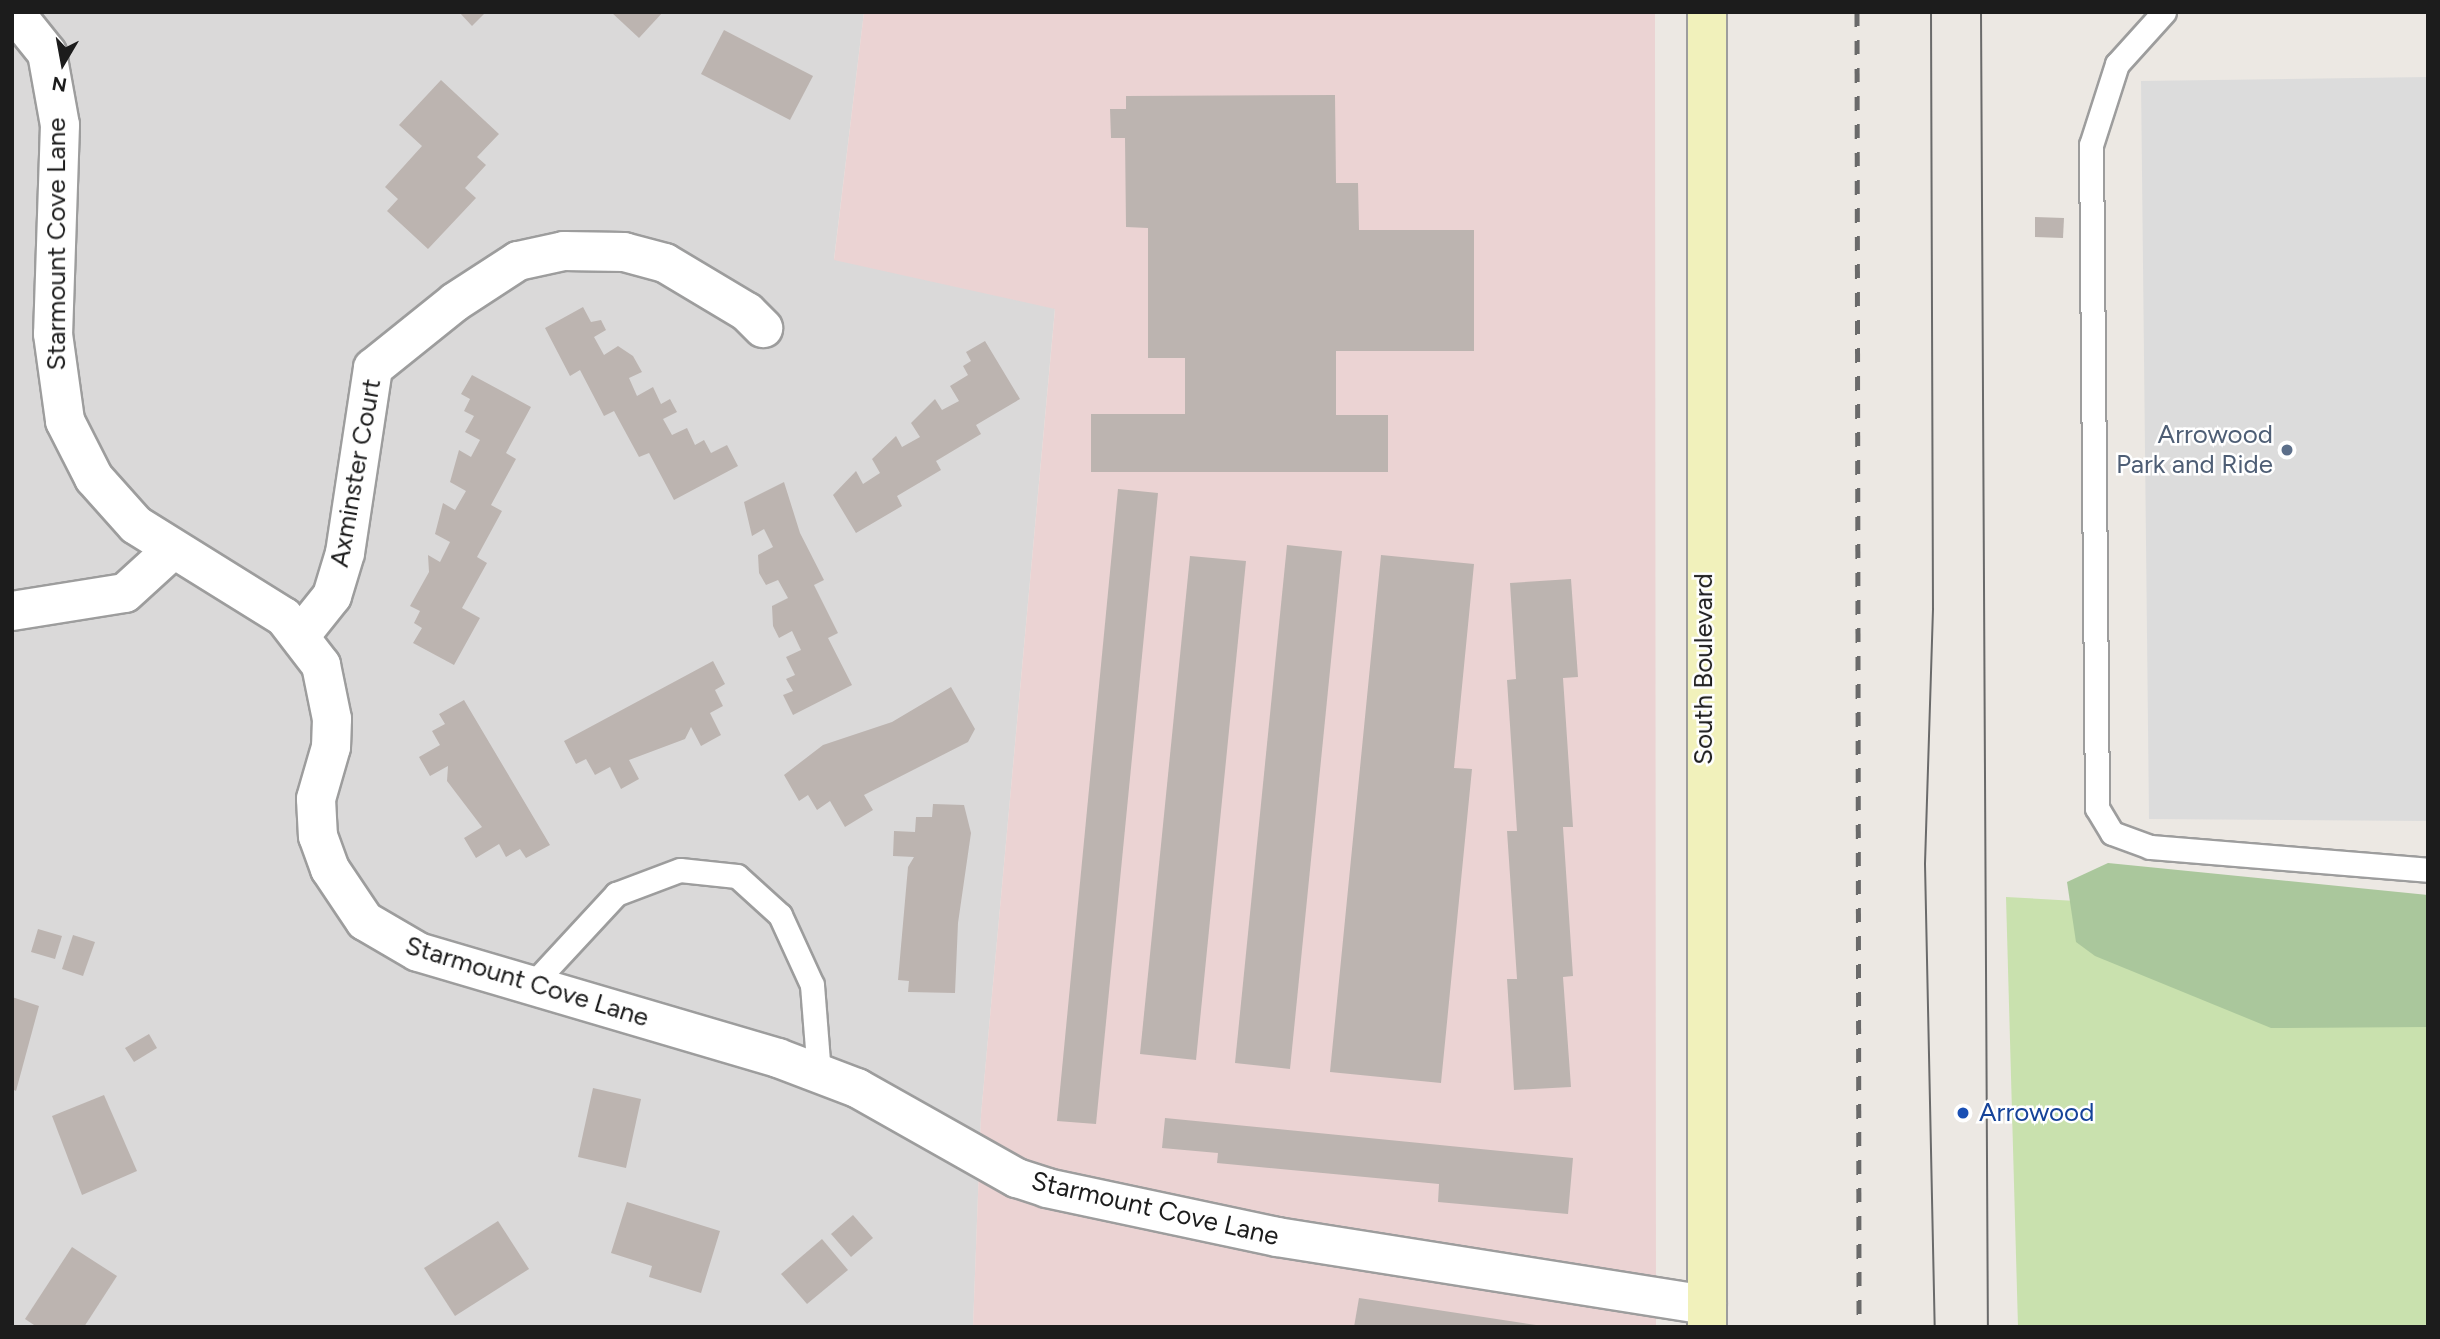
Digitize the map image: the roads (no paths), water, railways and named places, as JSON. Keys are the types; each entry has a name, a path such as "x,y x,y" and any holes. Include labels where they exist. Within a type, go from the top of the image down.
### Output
{"main road":[{"name":"South Boulevard","path":"1707,12 1707,1316"}],"street":[{"name":"Starmount Cove Lane","path":"14,12 47,53 57,102 61,167 53,334 65,421 112,502 171,551 284,617 321,665 329,692 331,747 316,799 318,836 330,869 365,921 390,939 530,986 857,1088 1017,1178 1047,1188 1284,1239 1707,1316"},
{"name":"Axminster Court","path":"300,636 332,596 345,553 373,368 455,302 518,261 564,251 624,252 665,263 747,312 763,328"},
{"path":"12,611 125,593 171,551"}],"lane":[{"path":"2164,12 2117,64 2091,145 2097,808 2112,833 2150,847 2428,870"},
{"path":"530,986 616,894 680,870 737,876 780,915 812,985 818,1074"}],"tram line":[{"path":"1931,12 1933,609 1925,864 1935,1327"},
{"path":"1981,12 1988,1327"}],"railway":[{"path":"1857,12 1859,1327"}],"place":[{"name":"Arrowood Park and Ride","path":"2287,450"},
{"name":"Arrowood","path":"1963,1113"}]}
